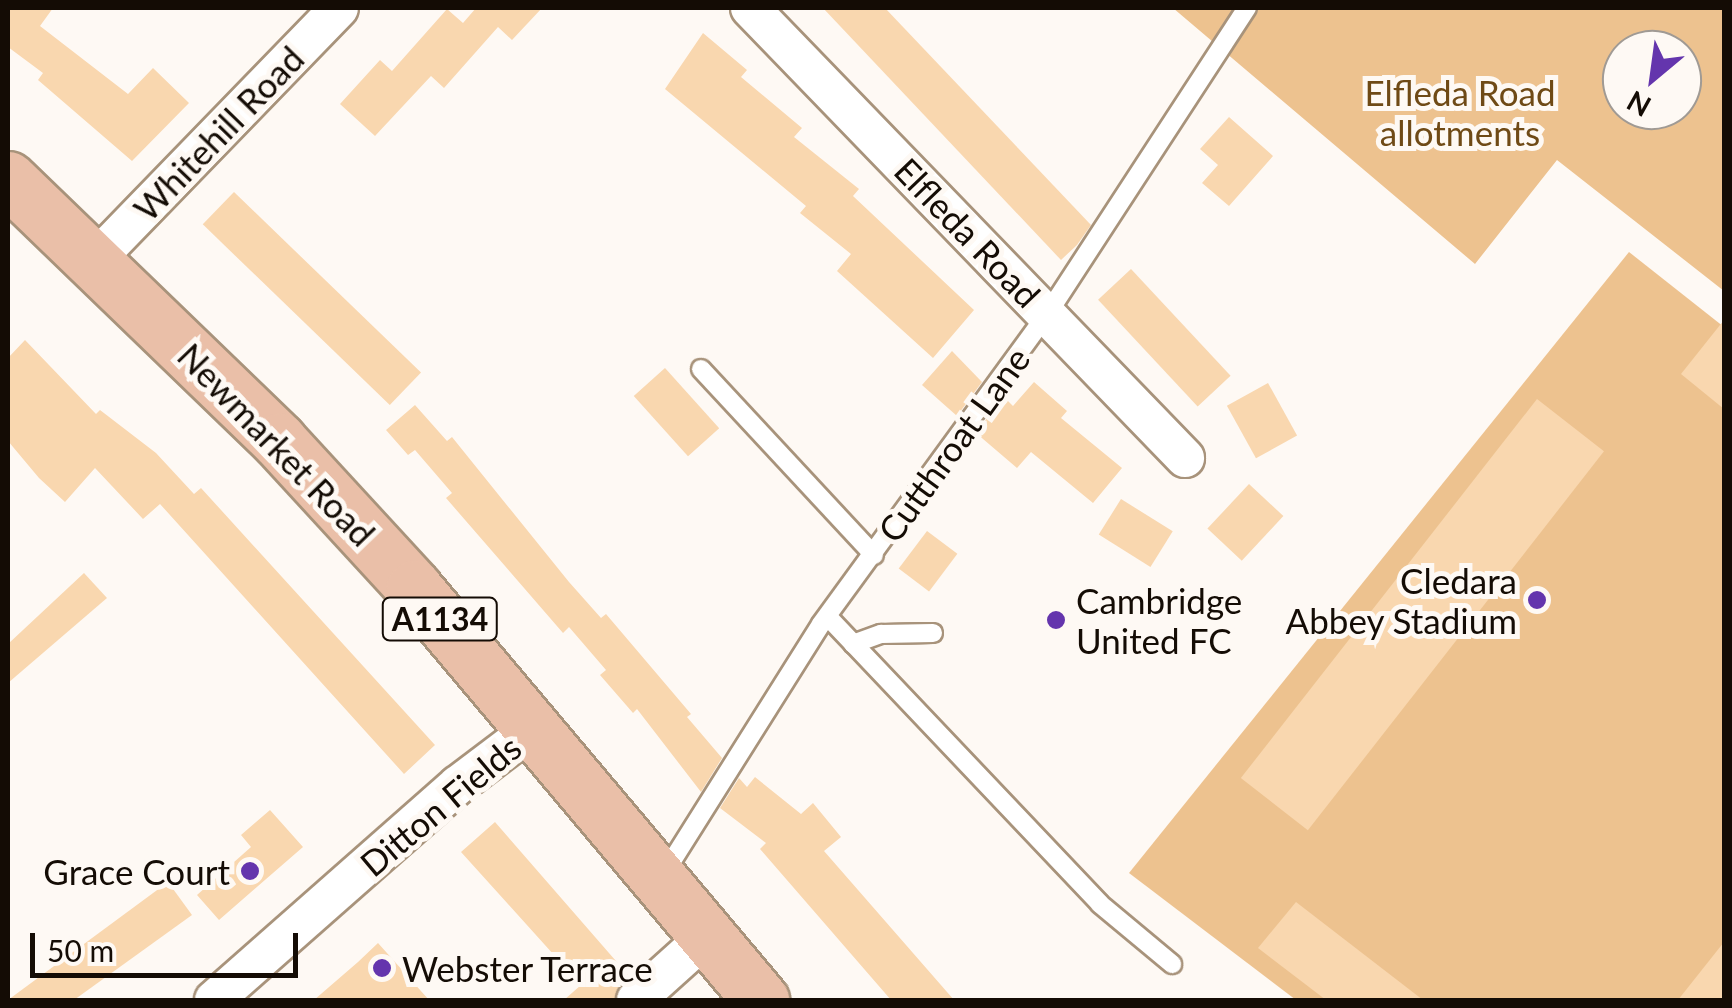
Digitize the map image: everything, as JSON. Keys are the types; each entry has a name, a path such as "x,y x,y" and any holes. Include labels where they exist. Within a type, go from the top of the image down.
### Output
{"main road":[{"name":"Newmarket Road","path":"8,179 96,258 292,456 532,729 761,1000"}],"street":[{"name":"Whitehill Road","path":"96,258 339,8"},
{"name":"Elfleda Road","path":"750,8 1185,458"},
{"name":"Ditton Fields","path":"214,1000 458,784 532,729"},
{"path":"636,1000 706,937"}],"lane":[{"name":"Cutthroat Lane","path":"659,881 828,616 1048,313 1248,8"},
{"path":"702,369 874,555"},
{"path":"828,616 1086,890 1172,964"},
{"path":"853,644 881,634 933,633"}],"green space":[{"name":"Elfleda Road allotments","path":"1173,8 1724,8 1724,291 1557,160 1475,264"},
{"name":"Cledara Abbey Stadium","path":"1629,252 1724,327 1724,1000 1296,1000 1129,873"}],"building":[{"path":"8,8 53,8 40,26 128,94 153,68 189,103 132,161 38,80 43,73 8,47"},
{"path":"476,8 542,8 512,40 498,27 444,88 431,76 375,136 340,104 380,60 392,71 447,9 463,23"},
{"path":"823,8 885,8 1091,225 1077,245 1061,260"},
{"path":"703,33 747,70 741,77 802,128 794,137 859,189 853,196 974,310 933,358 837,271 851,254 800,213 806,206 665,89"},
{"path":"1229,117 1273,156 1229,206 1202,183 1218,165 1200,149"},
{"path":"234,192 421,373 390,405 203,224"},
{"path":"1131,269 1231,376 1198,406 1098,300"},
{"path":"1724,320 1724,409 1681,374"},
{"path":"25,340 96,414 100,410 156,453 194,494 201,488 435,745 404,774 160,504 143,519 95,468 65,502 39,478 8,441 8,358"},
{"path":"952,351 982,382 957,416 922,385"},
{"path":"665,368 719,428 688,456 634,396"},
{"path":"1034,382 1067,411 1061,418 1122,468 1093,503 1031,452 1017,468 976,433 1003,396 1013,406"},
{"path":"1268,383 1297,435 1256,458 1227,406"},
{"path":"1537,399 1604,451 1308,830 1241,778"},
{"path":"415,405 447,441 452,437 569,582 601,618 606,614 691,714 687,717 722,758 701,792 637,709 633,713 600,675 606,670 569,627 563,633 446,498 452,493 415,450 408,455 386,430"},
{"path":"1249,484 1283,516 1242,561 1207,529"},
{"path":"1121,499 1173,531 1150,567 1099,535"},
{"path":"927,531 957,554 929,591 899,569"},
{"path":"84,573 107,598 8,683 8,644"},
{"path":"755,777 801,814 813,803 841,837 824,851 954,1000 891,1000 760,849 766,843 720,808 739,778 747,787"},
{"name":"Grace Court","path":"270,810 303,847 219,920 197,895 251,847 241,835"},
{"path":"495,822 629,976 614,1000 564,1000 581,985 461,852"},
{"path":"168,882 192,915 74,1000 8,1000"},
{"path":"1296,902 1423,1000 1326,1000 1258,948"},
{"path":"1724,942 1724,1000 1678,1000"},
{"path":"378,943 429,1000 314,1000 358,962"}],"place":[{"name":"Cledara Abbey Stadium","path":"1537,600"},
{"name":"Cambridge United FC","path":"1056,620"},
{"name":"Grace Court","path":"250,871"},
{"name":"Webster Terrace","path":"382,968"}]}
